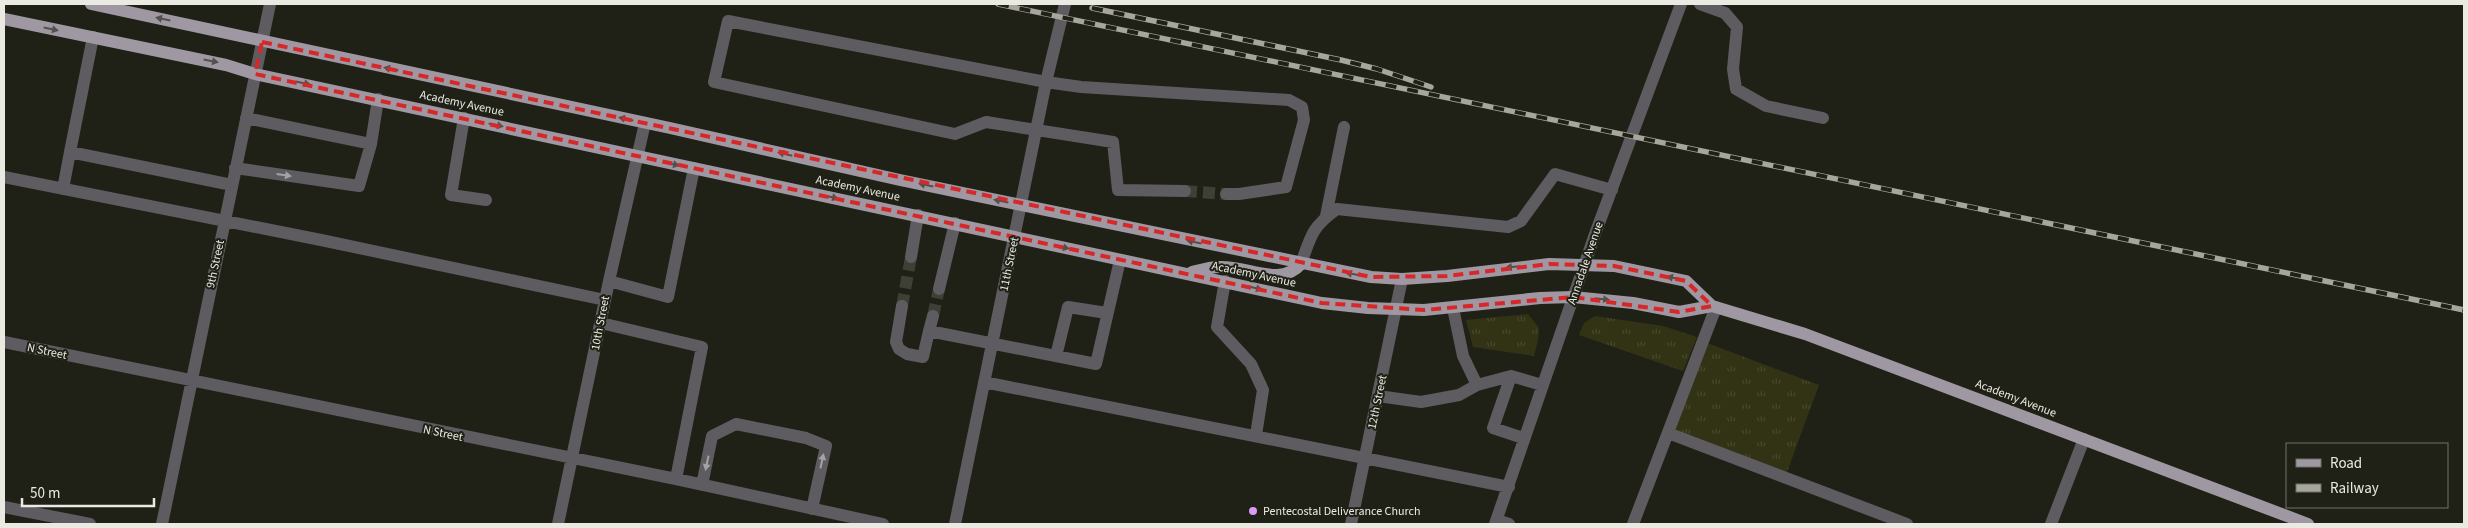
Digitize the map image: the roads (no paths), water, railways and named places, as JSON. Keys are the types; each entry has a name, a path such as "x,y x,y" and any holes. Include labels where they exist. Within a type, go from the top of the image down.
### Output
{"main road":[{"name":"Academy Avenue","path":"91,4 141,9 262,42 1021,205 1371,277 1402,279 1447,276 1549,264 1584,264 1614,266 1686,281 1714,306 1805,334 2308,524"},
{"name":"Academy Avenue","path":"4,19 226,65 255,74 1322,303 1396,310 1453,308 1540,298 1572,297 1633,303 1679,312 1714,306"},
{"path":"1184,273 1220,267 1278,275 1295,271 1301,264"}],"street":[{"name":"9th Street","path":"162,524 270,4"},
{"name":"11th Street","path":"954,524 1046,82 1065,4"},
{"name":"Annadale Avenue","path":"1496,522 1572,297 1681,4"},
{"path":"1700,4 1725,13 1737,27 1733,69 1736,88 1766,106 1823,118"},
{"path":"1185,191 1118,190 1113,142 986,122 955,134 714,82 728,21 1046,82 1289,100 1302,107 1304,120 1286,187 1239,194 1226,194"},
{"path":"63,189 93,38"},
{"path":"235,168 359,186 371,144 378,99"},
{"path":"246,118 371,144"},
{"path":"464,118 451,195 486,200"},
{"name":"10th Street","path":"558,524 609,280 645,123"},
{"path":"1326,216 1344,127"},
{"path":"70,152 232,185"},
{"path":"609,280 668,297 694,168"},
{"path":"1301,264 1312,232 1318,222 1337,209 1508,227 1521,221 1554,174 1612,190"},
{"path":"4,177 321,240 605,300"},
{"path":"912,257 918,215"},
{"path":"939,289 955,223"},
{"path":"929,331 1096,364 1120,260"},
{"name":"12th Street","path":"1351,524 1402,279"},
{"path":"1225,281 1216,327 1251,364 1263,390 1256,435"},
{"path":"902,306 896,342 899,349 907,354 923,357 933,316"},
{"path":"1633,524 1714,306"},
{"path":"1056,356 1068,307 1107,313"},
{"path":"1453,308 1463,356 1478,385"},
{"path":"601,323 702,347 676,479"},
{"name":"N Street","path":"4,342 572,460 676,479 883,524"},
{"path":"1378,396 1421,402 1459,395 1478,385 1511,376 1542,384"},
{"path":"1511,376 1493,428 1523,438"},
{"path":"984,382 1256,435 1365,460 1509,487"},
{"path":"702,485 712,436 736,424 806,438 826,446 812,509"},
{"path":"1668,433 1908,524"},
{"path":"2051,524 2084,439"},
{"path":"4,506 90,524"},
{"path":"1496,522 1509,524"}],"tunnel":[{"path":"1185,191 1226,194"},
{"path":"902,306 911,257"},
{"path":"933,316 939,289"}],"railway":[{"path":"998,4 2464,310"},
{"path":"1092,8 1341,60 1377,69 1431,87"}],"place":[{"name":"Pentecostal Deliverance Church","path":"1253,511"}]}
